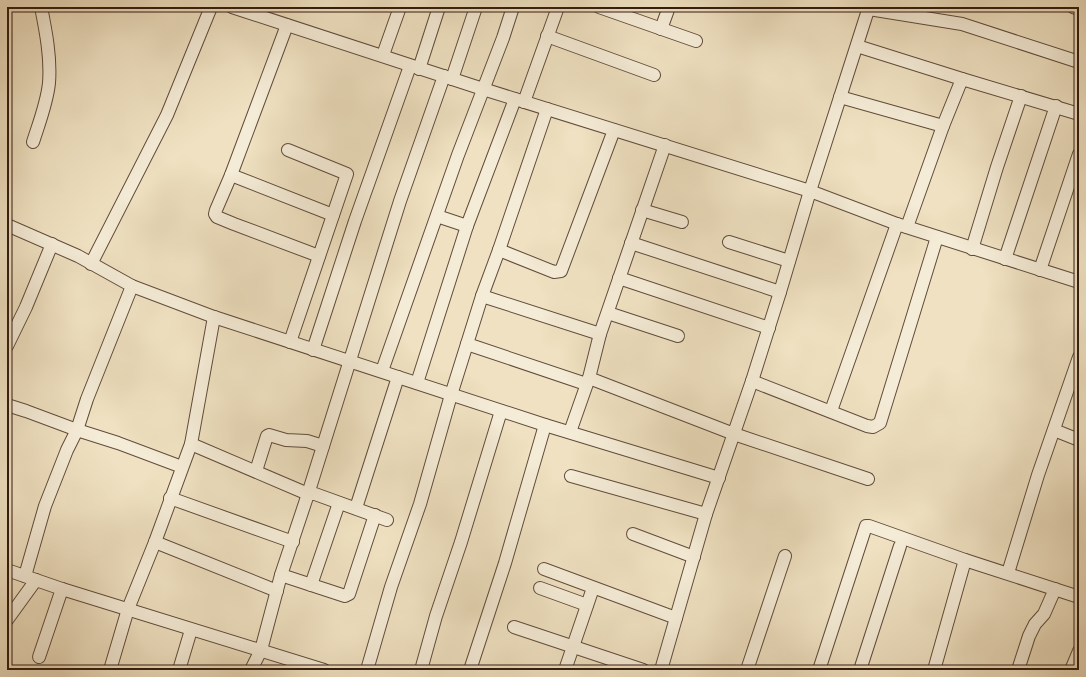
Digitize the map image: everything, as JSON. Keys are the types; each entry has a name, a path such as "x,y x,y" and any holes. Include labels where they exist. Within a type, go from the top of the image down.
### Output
{"street":[{"path":"33,142 47,98 50,68 47,35 41,7"},
{"path":"91,264 167,115 211,7"},
{"path":"232,7 251,10 287,25 383,55 415,67 810,191 972,249 1079,282"},
{"path":"383,55 400,7"},
{"path":"313,350 355,221 439,7"},
{"path":"250,670 260,650 281,575 293,542 400,201 476,7"},
{"path":"382,371 458,155 503,38 513,7"},
{"path":"417,383 467,226 519,100 548,36 558,7"},
{"path":"599,7 696,41"},
{"path":"662,30 669,7"},
{"path":"1073,7 1079,9"},
{"path":"661,670 706,514 752,381 810,191 869,8 962,24 1079,62"},
{"path":"287,25 215,214 234,224 319,256"},
{"path":"548,36 654,75"},
{"path":"857,46 1079,114"},
{"path":"831,411 902,225 962,79"},
{"path":"972,249 1021,96"},
{"path":"840,97 943,126"},
{"path":"1005,259 1056,106"},
{"path":"366,670 391,587 420,504 451,394 482,296 500,250 547,109"},
{"path":"500,250 554,272 561,271 614,130"},
{"path":"570,432 587,381 600,334 665,145"},
{"path":"288,150 347,174 290,342"},
{"path":"1040,270 1079,154"},
{"path":"231,174 333,215"},
{"path":"642,210 682,222"},
{"path":"437,216 467,226"},
{"path":"7,225 52,244 132,286 214,317 545,425 719,478"},
{"path":"752,381 867,426 873,427 880,423 937,237"},
{"path":"729,242 789,261"},
{"path":"631,243 780,292"},
{"path":"7,346 11,330 26,307 52,244"},
{"path":"619,278 769,328"},
{"path":"7,620 30,578 45,506 67,450 77,430 87,399 132,286"},
{"path":"482,296 600,334"},
{"path":"608,313 678,336"},
{"path":"110,670 128,609 155,542 191,444 214,317"},
{"path":"468,344 587,381 734,434 868,479"},
{"path":"1008,573 1079,357"},
{"path":"356,508 398,377"},
{"path":"7,405 26,410 77,430 118,443 182,467"},
{"path":"421,670 436,616 461,542 500,410"},
{"path":"470,670 505,563 545,425"},
{"path":"1054,430 1079,440"},
{"path":"256,471 267,436 269,435 286,440 307,441 323,446"},
{"path":"191,444 308,494 315,494 387,520"},
{"path":"571,476 706,514"},
{"path":"170,498 293,542"},
{"path":"311,585 339,503"},
{"path":"281,575 345,596 349,594 375,516"},
{"path":"819,670 866,526 1079,597"},
{"path":"633,534 694,557"},
{"path":"155,542 277,591"},
{"path":"860,670 900,546"},
{"path":"747,670 784,556"},
{"path":"934,670 965,560"},
{"path":"544,569 676,618"},
{"path":"7,570 62,590 324,670"},
{"path":"540,588 587,604"},
{"path":"565,670 587,604 594,588"},
{"path":"1018,670 1028,636 1035,624 1044,614 1055,589"},
{"path":"39,657 62,590"},
{"path":"514,627 643,670"},
{"path":"179,670 191,630"},
{"path":"1071,670 1079,651"}]}
